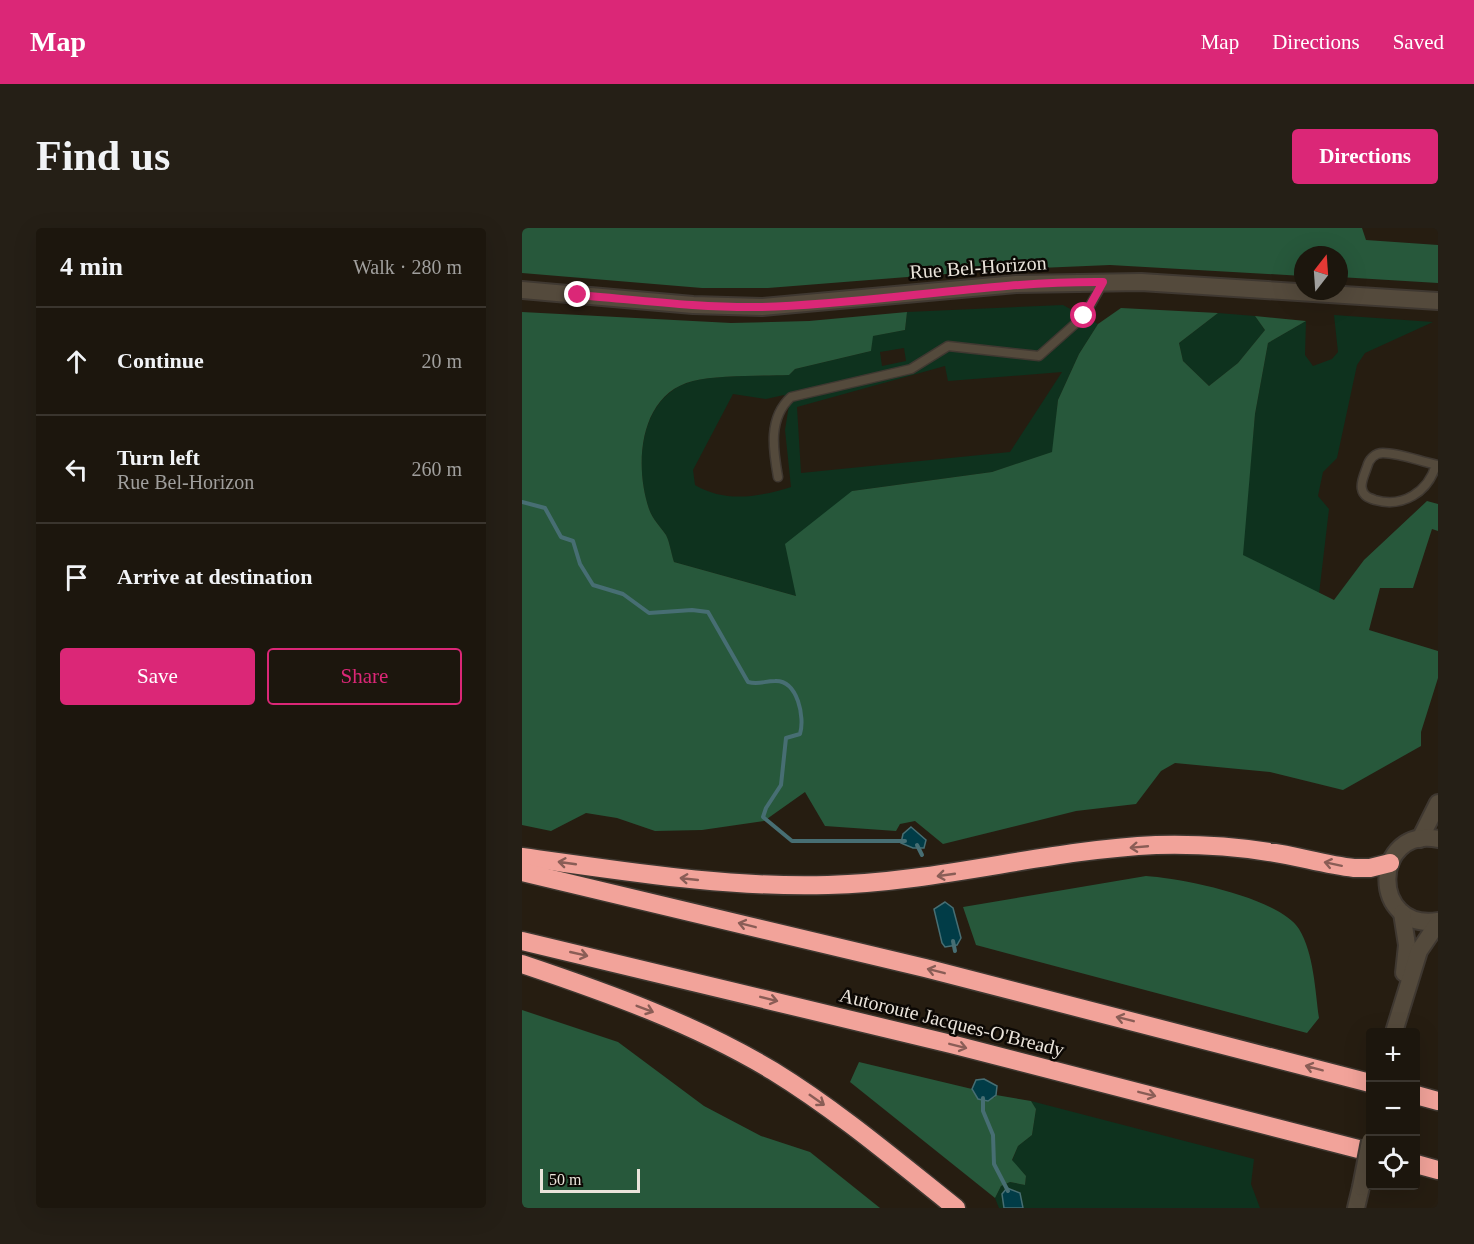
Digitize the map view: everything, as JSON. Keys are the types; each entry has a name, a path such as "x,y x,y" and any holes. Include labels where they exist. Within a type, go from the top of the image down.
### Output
{"highway":[{"path":"522,857 686,879 796,885 871,883 920,878 1158,845 1253,849 1354,868 1370,868 1390,863"},
{"path":"522,872 916,966 1367,1082"},
{"name":"Autoroute Jacques-O'Bready","path":"522,941 881,1027 1366,1151"},
{"path":"522,964 664,1016 742,1053 824,1105 956,1208"},
{"path":"1420,1096 1438,1101"},
{"path":"1420,1165 1438,1170"}],"street":[{"name":"Rue Bel-Horizon","path":"522,290 693,305 762,307 1016,284 1103,282 1203,285 1438,301"},
{"path":"1420,839 1438,803"},
{"path":"1438,839 1420,839 1402,847 1390,863 1387,887 1392,901 1402,913 1420,921 1438,922"},
{"path":"1399,1013 1407,945 1402,913"},
{"path":"1395,1028 1419,951 1438,922"},
{"path":"1356,1208 1366,1164"}],"lane":[{"path":"778,477 773,451 774,431 783,404 791,397 911,369 948,346 1039,356 1084,316 1103,282"},
{"path":"1378,454 1388,454 1437,465 1429,483 1401,502 1389,504 1378,501 1368,498 1363,491 1362,483 1368,463 1378,454"}],"green space":[{"path":"522,228 1362,228 1366,240 1438,245 1438,283 1348,278 1348,246 1294,246 1294,275 1110,265 996,270 768,288 702,288 522,273"},
{"path":"1063,305 1098,324 1079,354 1058,400 1053,452 992,472 852,491 796,596 674,562 669,541 649,509 642,472 645,434 651,416 661,401 675,389 693,381 727,377 789,375 795,369 871,351 872,336 905,330 907,312","holes":["904,348 906,361 882,366 880,352","945,366 948,381 1062,372 1010,452 801,473 797,407","733,394 766,399 784,395 789,405 785,430 791,487 754,496 718,494 695,485 693,470"]},
{"path":"1121,308 1218,313 1179,343 1183,361 1209,386 1238,363 1265,330 1255,316 1306,321 1268,343 1255,414 1243,555 1334,600 1364,560 1427,501 1438,504 1438,531 1432,529 1413,588 1380,588 1369,630 1438,651 1438,678 1421,732 1421,746 1343,790 1270,772 1175,763 1161,771 1136,804 1076,811 943,844 915,821 900,824 896,831 825,826 805,792 764,821 702,830 655,831 617,818 586,813 551,831 522,825 522,312 731,323 809,321 907,312 905,330 873,336 871,351 795,369 789,375 727,377 693,381 675,388 661,400 651,416 645,433 642,453 644,491 651,513 666,535 674,562 796,596 785,544 852,491 992,472 1052,452 1058,400 1079,354 1098,324"},
{"path":"1218,313 1255,316 1265,330 1238,363 1209,386 1183,361 1179,343"},
{"path":"1334,315 1433,322 1365,353 1357,365 1337,458 1323,472 1318,496 1329,509 1319,594 1242,555 1255,414 1268,343 1306,321 1305,355 1313,366 1332,359 1338,352"},
{"path":"1146,876 1205,885 1251,899 1288,918 1299,929 1304,939 1313,972 1319,1018 1307,1033 976,945 963,907"},
{"path":"522,1010 618,1042 704,1106 761,1136 810,1152 880,1208 522,1208"},
{"path":"859,1062 972,1089 973,1092 994,1098 996,1095 1031,1101 1036,1109 1032,1135 1018,1146 1012,1160 1026,1176 1025,1185 1010,1182 1001,1186 995,1198 850,1082"},
{"path":"1031,1101 1254,1159 1251,1184 1260,1208 1023,1208 1023,1205 1002,1194 1004,1208 999,1208 995,1198 1001,1186 1010,1182 1025,1185 1026,1176 1012,1161 1018,1146 1032,1135 1036,1109"}],"water":[{"path":"911,827 926,840 924,848 913,848 901,843 903,834"},
{"path":"945,902 953,908 961,938 957,945 945,947 934,909"},
{"path":"984,1079 997,1086 996,1095 988,1101 978,1099 972,1089 976,1080"},
{"path":"1007,1188 1020,1193 1023,1208 1004,1208 1002,1194"}],"waterway":[{"path":"522,502 545,508 561,537 573,541 580,564 593,585 623,594 649,613 692,610 708,612 748,682 783,682 794,693 800,710 800,734 786,738 781,785 763,817 792,841 905,841"},
{"path":"917,845 922,855"},
{"path":"953,941 955,951"},
{"path":"983,1098 983,1111 993,1135 994,1164 1008,1191"}],"route":[{"path":"578,295 693,305 762,307 961,288 1103,282 1084,316"}]}
